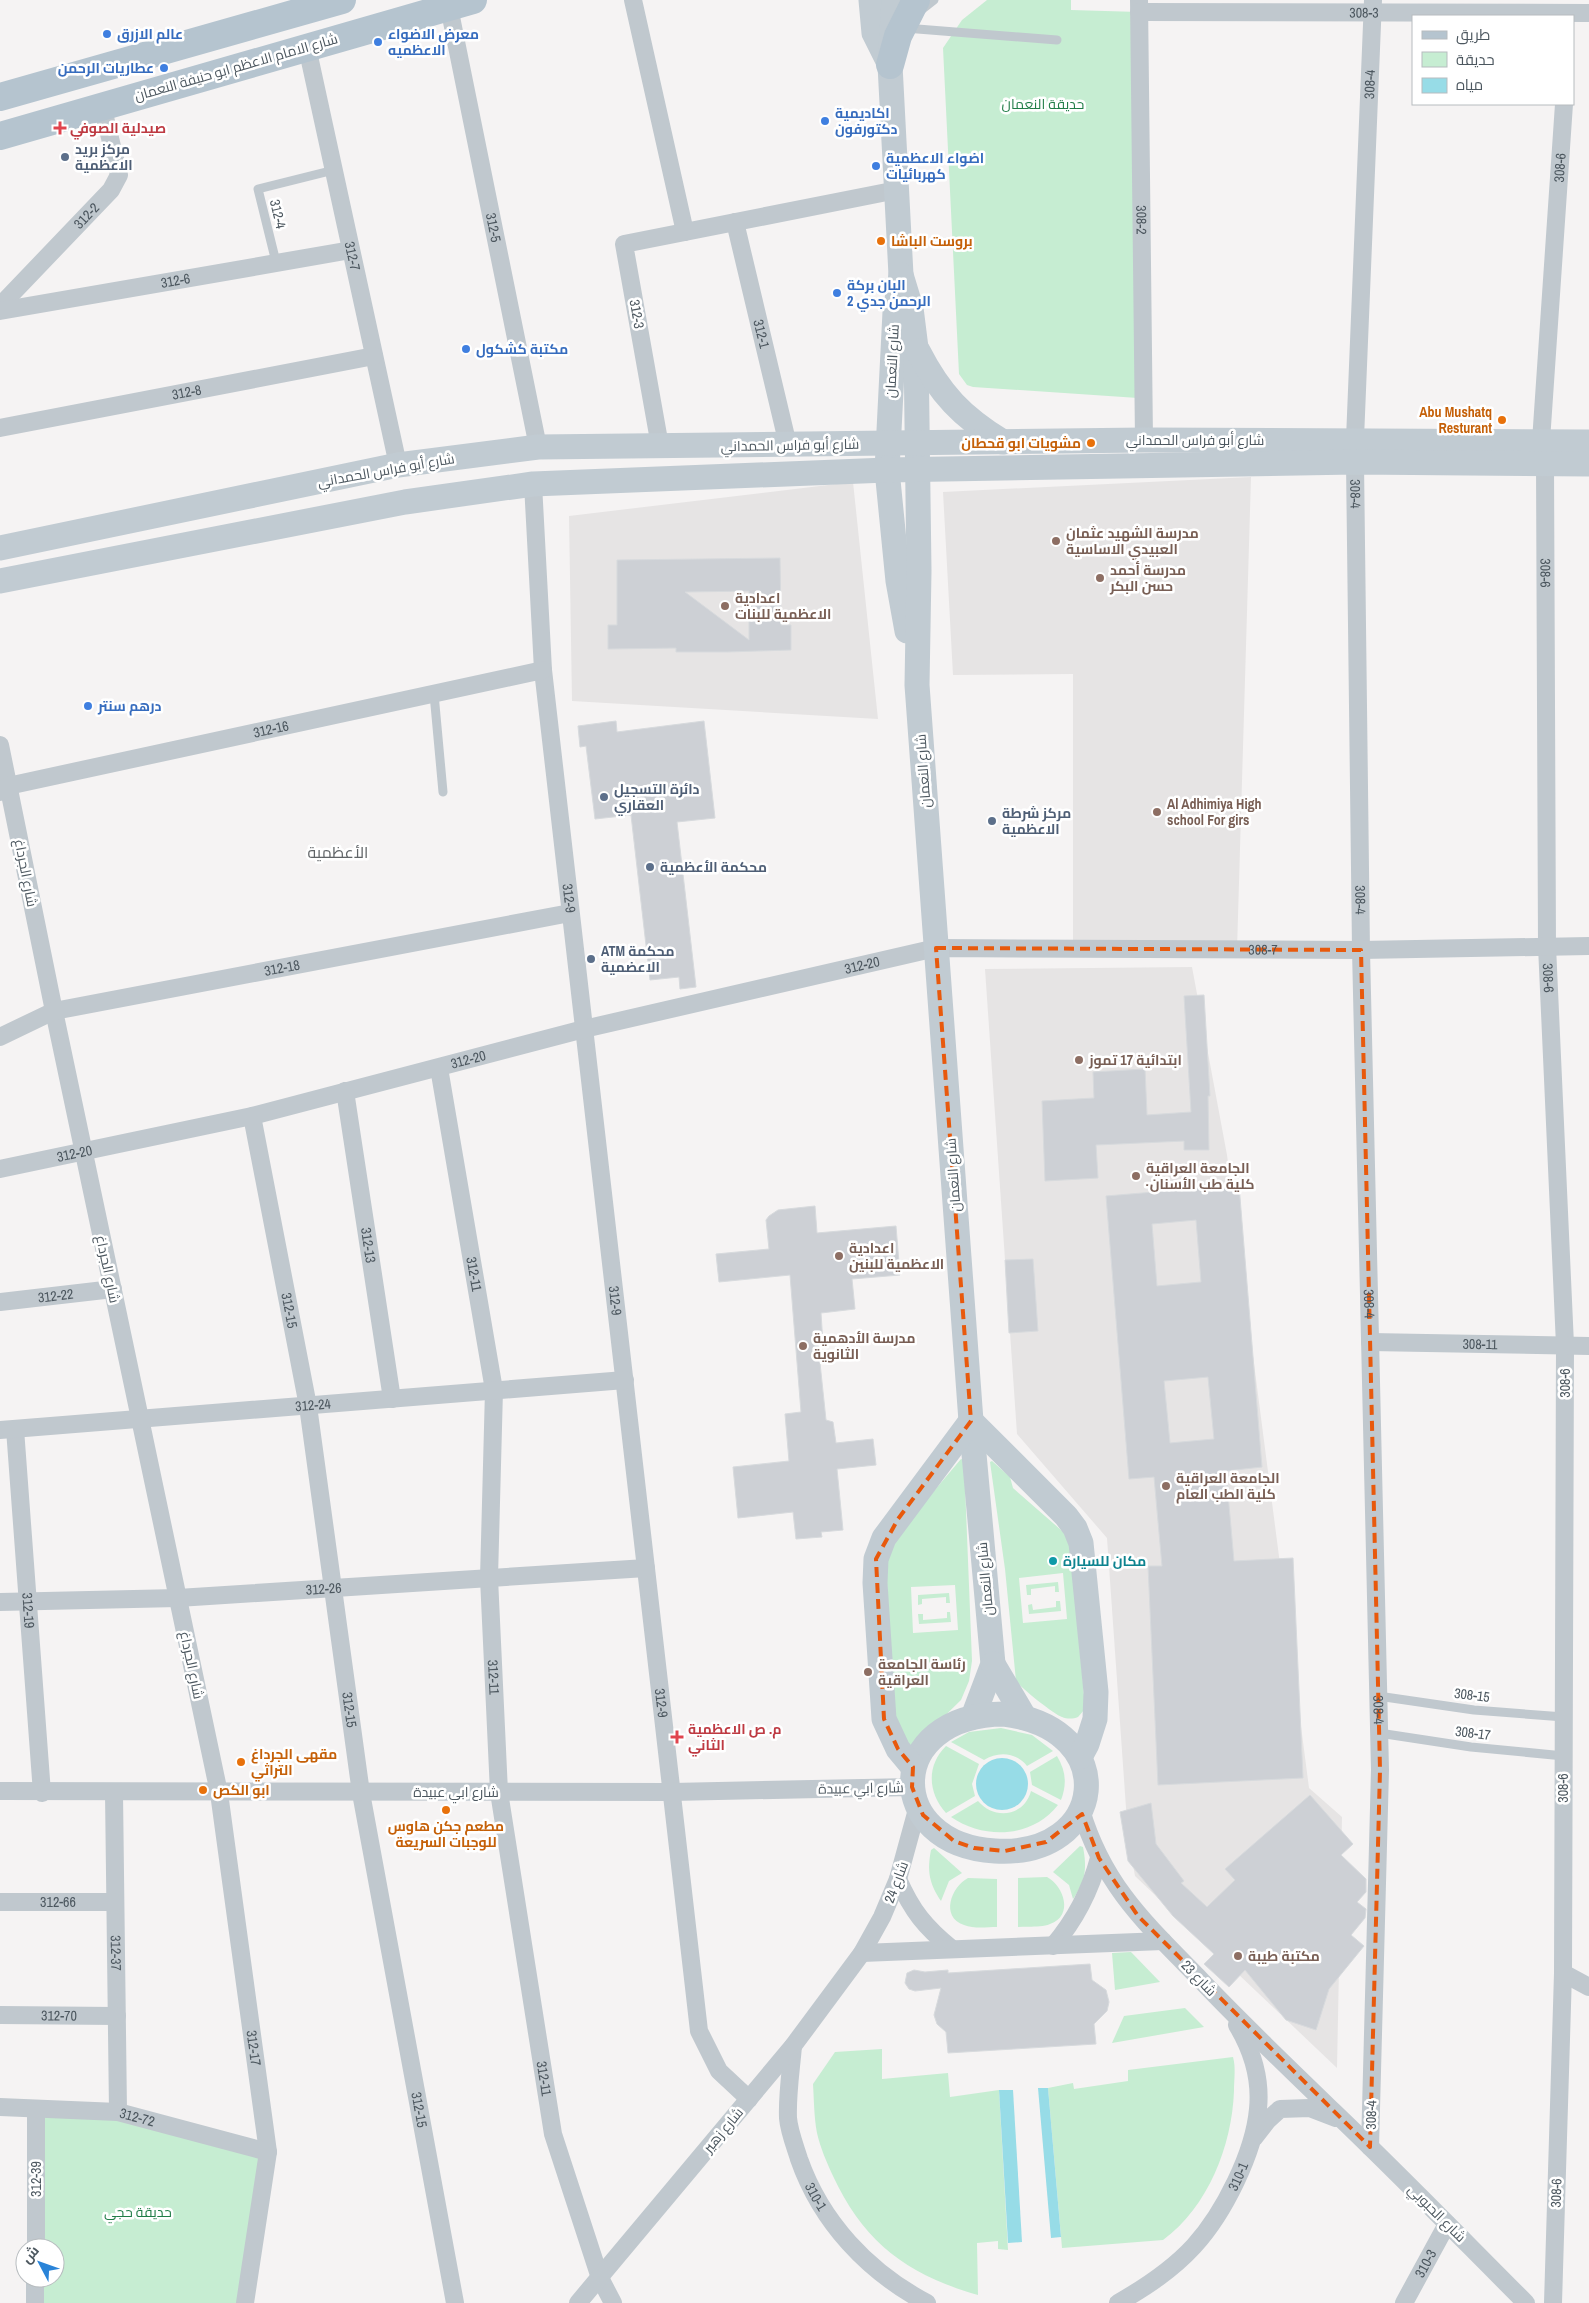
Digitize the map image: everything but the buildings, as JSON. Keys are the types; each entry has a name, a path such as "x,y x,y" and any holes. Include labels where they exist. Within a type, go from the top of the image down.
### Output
{"main road":[{"path":"0,97 297,6 342,0"},
{"path":"890,65 902,28 916,0"},
{"name":"شارع الامام الاعظم ابو حنيفة النعمان","path":"0,136 102,105 461,3"}],"street":[{"path":"633,0 685,232"},
{"name":"شارع النعمان","path":"871,0 874,33 890,65 901,275 895,312 887,470 898,581 917,685"},
{"path":"890,65 894,0"},
{"name":"312-5","path":"461,3 538,447"},
{"name":"308-3","path":"1139,6 1373,6 1570,10 1589,13"},
{"name":"308-2","path":"1139,6 1144,440"},
{"name":"308-4","path":"1370,2147 1379,1733 1361,950 1355,451 1373,6"},
{"name":"312-7","path":"307,47 398,465"},
{"name":"312-2","path":"0,306 111,190 119,175 102,105"},
{"name":"308-6","path":"1553,2303 1563,1973 1565,1345 1547,946 1543,452 1564,105"},
{"name":"312-3","path":"660,446 624,244 897,190"},
{"name":"312-1","path":"735,222 788,445"},
{"name":"312-6","path":"0,311 351,250"},
{"name":"شارع النعمان","path":"901,275 911,308 916,348 918,469 917,685 971,1421 992,1664 973,1717"},
{"path":"916,348 931,378 951,403 975,425 1003,442"},
{"name":"312-8","path":"0,428 374,356"},
{"name":"شارع أبو فراس الحمداني","path":"0,548 398,465 538,447 1144,440 1355,451"},
{"name":"شارع أبو فراس الحمداني","path":"0,582 405,502 533,484 1355,451 1543,452 1589,442"},
{"name":"شارع أبو فراس الحمداني","path":"1543,452 1589,464"},
{"path":"398,465 405,502"},
{"name":"312-9","path":"533,484 543,670 699,2031 719,2071 749,2099"},
{"name":"312-16","path":"4,789 543,670"},
{"name":"شارع الجرداغ","path":"0,745 4,789 54,1011 219,1793"},
{"name":"312-18","path":"0,1037 54,1011 570,913"},
{"name":"308-7","path":"936,948 1361,950 1589,946"},
{"name":"312-20","path":"0,1170 252,1116 584,1029 936,948"},
{"name":"312-11","path":"439,1068 494,1390 490,1578 499,1792 553,2134 600,2278"},
{"name":"312-13","path":"345,1091 392,1399"},
{"name":"312-15","path":"252,1116 308,1406 361,1793 455,2303"},
{"name":"312-22","path":"0,1302 112,1289"},
{"name":"308-11","path":"1370,1342 1589,1346"},
{"name":"312-24","path":"7,1430 625,1380"},
{"path":"915,1787 922,1749 936,1734 953,1723 973,1717 1004,1714 1025,1718 1045,1725 1062,1736 1080,1757 1087,1778 1086,1798 1081,1810 1063,1832 1046,1842 1016,1851 974,1848 945,1836 930,1823 884,1719 876,1559 884,1538 971,1421 1066,1516 1075,1528 1081,1543 1096,1692 1095,1719 1087,1744 1080,1757"},
{"name":"312-19","path":"7,1430 26,1601 42,1793"},
{"name":"312-26","path":"0,1602 178,1598 646,1568"},
{"name":"شارع النعمان","path":"992,1664 1025,1718"},
{"name":"شارع ابي عبيدة","path":"0,1791 42,1793 672,1792 915,1787"},
{"name":"شارع 24","path":"862,1953 882,1917 898,1879 915,1787"},
{"name":"312-37","path":"114,1793 118,2112"},
{"name":"312-17","path":"219,1793 268,2152 245,2303"},
{"name":"شارع 23","path":"1081,1810 1100,1858 1117,1889 1138,1916 1228,2009 1347,2124"},
{"path":"1053,1946 1070,1926 1082,1905 1093,1882 1100,1858"},
{"path":"898,1879 910,1907 929,1930 952,1949"},
{"name":"312-66","path":"0,1902 115,1902"},
{"path":"862,1953 1163,1941"},
{"name":"شارع زهير","path":"578,2303 793,2046 862,1953"},
{"path":"1563,1973 1589,1987"},
{"name":"310-1","path":"1118,2303 1150,2285 1194,2245 1228,2197 1251,2143 1258,2108 1257,2073 1246,2040 1228,2009"},
{"name":"312-70","path":"0,2015 117,2016"},
{"name":"310-1","path":"793,2046 788,2119 804,2172 816,2197 842,2235 868,2262 888,2280 927,2303"},
{"name":"312-72","path":"0,2107 118,2112 268,2152"},
{"path":"1251,2143 1268,2120 1280,2109 1310,2108 1327,2113 1347,2124"},
{"name":"312-39","path":"36,2109 36,2238"},
{"name":"شارع الحبوبي","path":"1347,2124 1526,2303"},
{"name":"310-3","path":"1404,2303 1447,2224"},
{"path":"600,2278 613,2303"},
{"path":"35,2303 36,2288"}],"lane":[{"path":"902,28 934,0"},
{"path":"902,28 1057,40"},
{"name":"312-4","path":"276,262 258,189 334,170"},
{"path":"434,694 443,792"},
{"name":"308-15","path":"1378,1696 1474,1710 1564,1717"},
{"name":"308-17","path":"1379,1733 1471,1747 1564,1756"}],"highlighted area":[{"path":"936,948 1361,950 1380,1770 1370,2147 1138,1916 1099,1858 1082,1814 1046,1842 1005,1851 974,1848 954,1841 923,1815 912,1787 913,1767 898,1749 884,1719 876,1559 898,1519 971,1421"}],"shaded area":[{"name":"Al Adhimiya High school For girs","path":"1251,477 1237,950 1073,949 1073,674 953,675 943,492"},
{"path":"853,482 878,719 572,701 569,516"},
{"name":"الجامعة العراقية كلية الطب العام","path":"1192,967 1227,1155 1309,1788 1342,1817 1337,2068 1135,1876 1128,1836 1107,1538 1017,1434 985,969"}],"green space":[{"name":"حديقة النعمان","path":"987,0 1071,0 1071,10 1139,12 1138,398 973,387 967,385 959,374 943,48 962,20"},
{"path":"961,1459 964,1460 972,1661 969,1681 961,1700 913,1747 896,1735 885,1549","holes":["955,1585 958,1630 913,1633 911,1587"]},
{"path":"992,1461 1010,1477 1013,1488 1069,1537 1085,1709 1076,1718 1066,1718 1058,1715 1016,1681 1005,1569 990,1462","holes":["1063,1573 1067,1619 1023,1623 1019,1578"]},
{"path":"1058,1582 1059,1592 1055,1592 1055,1586 1031,1589 1031,1595 1027,1595 1026,1585"},
{"path":"949,1593 950,1603 946,1603 946,1597 922,1599 922,1604 918,1605 918,1595"},
{"path":"1056,1601 1060,1601 1061,1611 1029,1614 1028,1605 1032,1604 1033,1610 1056,1607"},
{"path":"947,1612 950,1612 951,1622 919,1624 918,1614 923,1614 923,1620 947,1618"},
{"path":"1001,1728 1032,1735 1053,1751 1027,1766 1018,1758 1007,1754 995,1755 984,1760 951,1742 969,1732"},
{"path":"946,1746 979,1764 972,1784 975,1796 946,1813 940,1805 933,1788 932,1771 935,1762"},
{"path":"1057,1756 1065,1778 1061,1800 1032,1785 1030,1772"},
{"path":"1031,1791 1058,1805 1035,1824 1022,1829 1008,1832 993,1832 964,1824 951,1817 978,1801 992,1811 1008,1813 1015,1811 1027,1800"},
{"path":"1080,1846 1083,1847 1085,1868 1081,1886 1073,1899 1069,1885 1053,1872"},
{"path":"934,1848 962,1873 949,1881 941,1901 934,1888 929,1871 931,1850"},
{"path":"1047,1877 1053,1881 1062,1894 1064,1908 1062,1915 1050,1924 1018,1927 1018,1878"},
{"path":"968,1878 997,1879 997,1927 968,1926 957,1921 952,1916 950,1909 953,1895 962,1882"},
{"path":"1131,1952 1160,1982 1115,1990 1112,1953"},
{"path":"1185,2008 1204,2027 1112,2043 1124,2016"},
{"path":"882,2049 882,2079 948,2073 950,2097 999,2090 1008,2250 998,2249 998,2241 977,2243 978,2295 930,2277 891,2253 874,2238 845,2200 824,2155 816,2127 813,2084 835,2052"},
{"path":"1233,2057 1235,2074 1232,2112 1223,2154 1205,2193 1193,2211 1163,2240 1062,2248 1048,2088 1073,2083 1074,2089 1128,2081 1128,2070"},
{"name":"حديقة حجي","path":"36,2109 118,2112 268,2152 245,2303 38,2303 35,2288 65,2288 65,2238 34,2238"}],"water":[{"path":"1002,1758 1012,1760 1020,1766 1026,1774 1028,1784 1026,1794 1020,1802 1012,1808 1002,1810 992,1808 984,1802 978,1794 976,1784 978,1774 984,1766 992,1760"},
{"path":"1038,2088 1048,2088 1061,2237 1051,2238"},
{"path":"999,2090 1013,2090 1022,2242 1008,2243"}],"place":[{"name":"عالم الازرق","path":"107,34"},
{"name":"معرض الاضواء الاعظميه","path":"378,42"},
{"name":"عطاريات الرحمن","path":"164,68"},
{"name":"اكاديمية دكتورفون","path":"825,121"},
{"name":"صيدلية الصوفي","path":"60,128"},
{"name":"مركز بريد الاعظمية","path":"65,157"},
{"name":"اضواء الاعظمية كهربائيات","path":"876,166"},
{"name":"بروست الباشا","path":"881,241"},
{"name":"البان بركة الرحمن جدي 2","path":"837,293"},
{"name":"مكتبة كشكول","path":"466,349"},
{"name":"Abu Mushatq Resturant","path":"1502,420"},
{"name":"مشويات ابو قحطان","path":"1091,443"},
{"name":"مدرسة الشهيد عثمان العبيدي الاساسية","path":"1056,541"},
{"name":"مدرسة أحمد حسن البكر","path":"1100,578"},
{"name":"اعدادية الاعظمية للبنات","path":"725,606"},
{"name":"درهم سنتر","path":"88,706"},
{"name":"دائرة التسجيل العقاري","path":"604,797"},
{"name":"Al Adhimiya High school For girs","path":"1157,812"},
{"name":"مركز شرطة الاعظمية","path":"992,821"},
{"name":"محكمة الأعظمية","path":"650,867"},
{"name":"ATM محكمة الاعضمية","path":"591,959"},
{"name":"ابتدائية 17 تموز","path":"1079,1060"},
{"name":"الجامعة العراقية -كلية طب الأسنان","path":"1136,1176"},
{"name":"اعدادية الاعظمية للبنين","path":"839,1256"},
{"name":"مدرسة الأدهمية الثانوية","path":"803,1346"},
{"name":"الجامعة العراقية كلية الطب العام","path":"1166,1486"},
{"name":"مكان للسيارة","path":"1053,1561"},
{"name":"رئاسة الجامعة العراقية","path":"868,1672"},
{"name":"م. ص الاعظمية الثاني","path":"677,1737"},
{"name":"مقهى الجرداغ التراثي","path":"241,1762"},
{"name":"ابو الكص","path":"203,1790"},
{"name":"مطعم جكن هاوس للوجبات السريعة","path":"446,1810"},
{"name":"مكتبة طيبة","path":"1238,1956"}],"district":[{"name":"الأعظمية","path":"338,852"}]}
